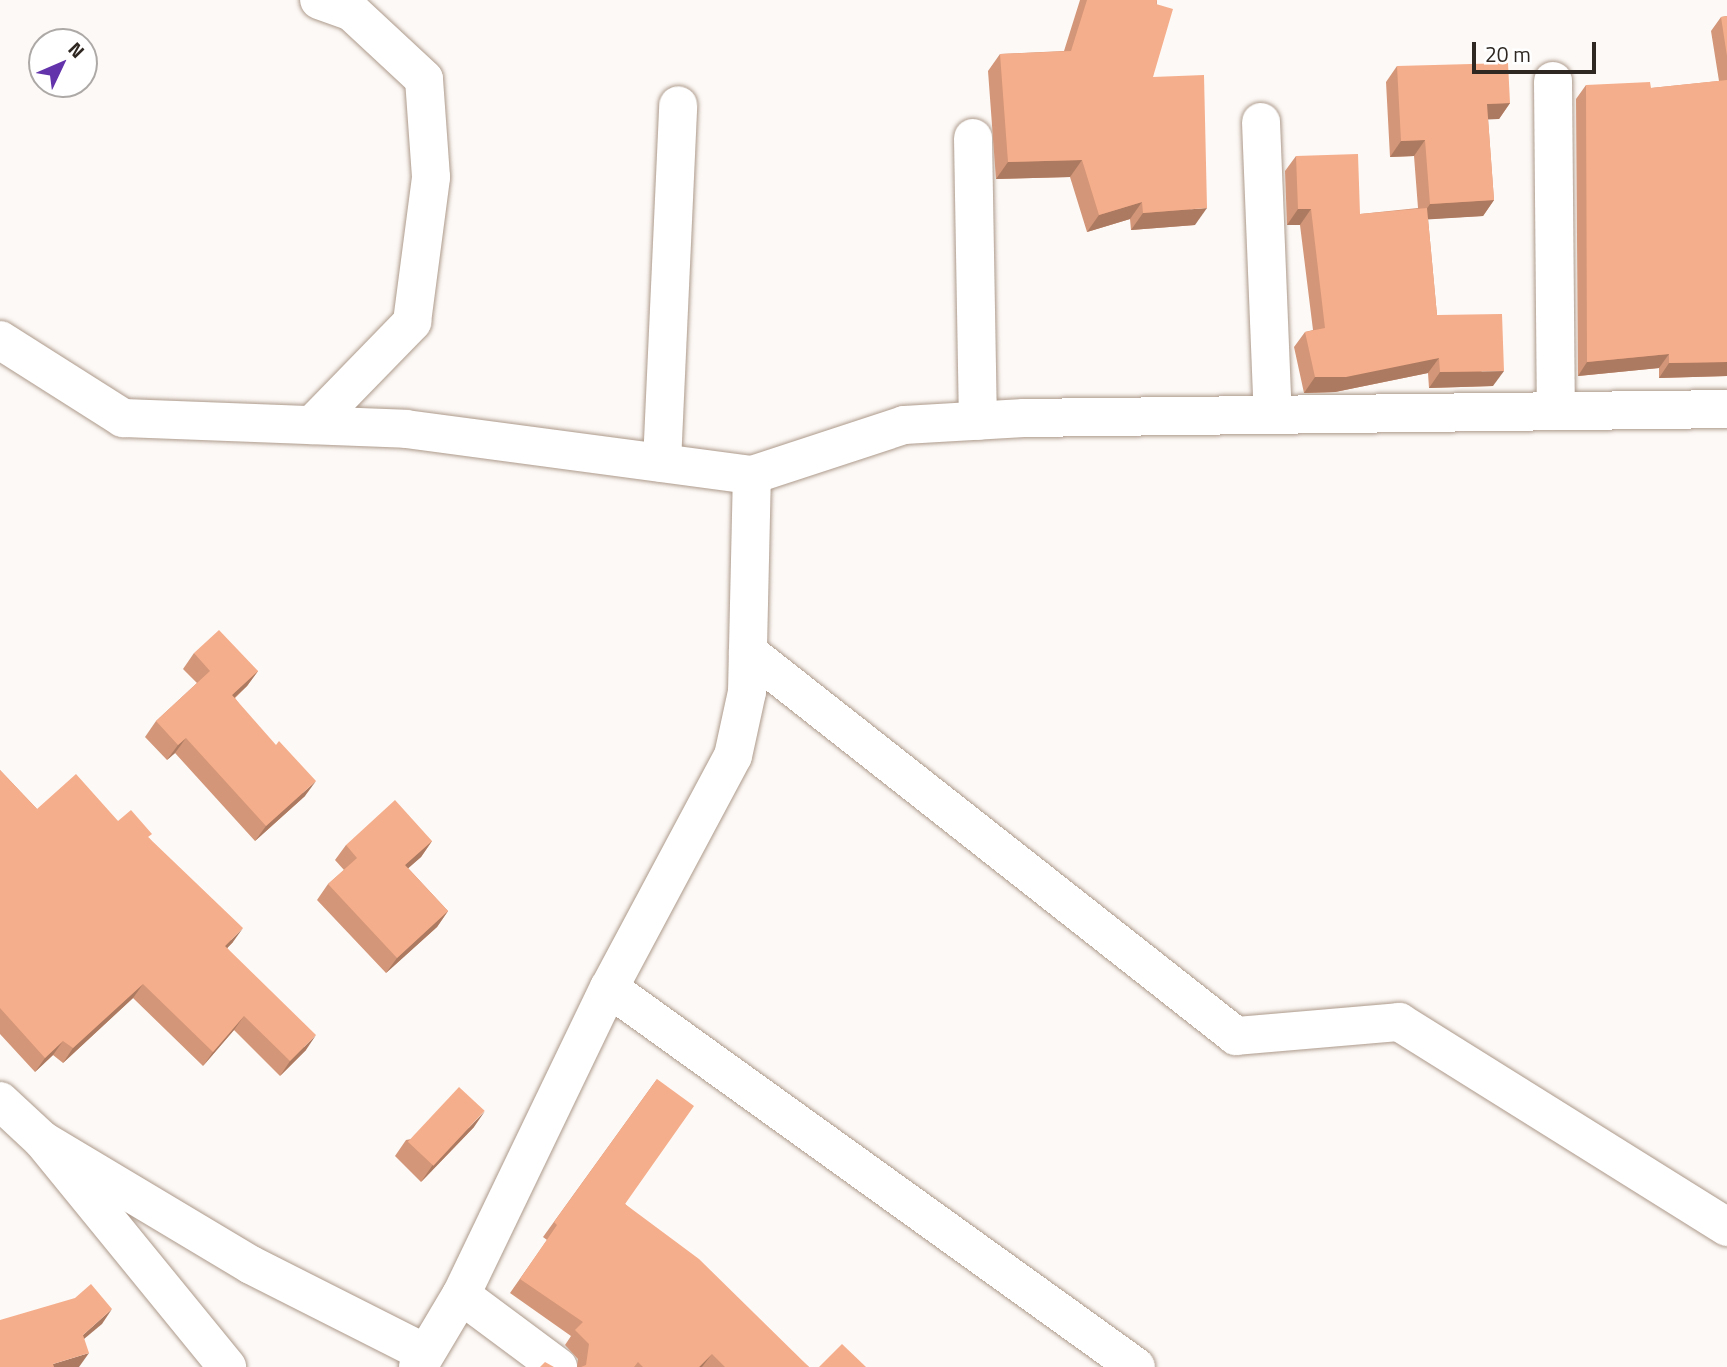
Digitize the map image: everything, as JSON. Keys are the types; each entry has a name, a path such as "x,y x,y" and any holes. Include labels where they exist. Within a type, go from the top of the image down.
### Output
{"street":[{"path":"312,425 412,322 431,177 424,79 352,12 319,0"},
{"path":"1553,81 1556,411"},
{"path":"662,463 678,104"},
{"path":"1261,122 1273,415"},
{"path":"973,138 978,421"},
{"path":"0,340 123,418 406,429 752,475 904,425 1273,415 1727,409"},
{"path":"42,1140 251,1265 421,1360 461,1295 609,988 733,756 747,692 752,475"},
{"path":"748,652 1236,1036 1399,1022 1727,1227"},
{"path":"609,988 1136,1367"},
{"path":"0,1101 42,1140 227,1367"},
{"path":"461,1295 558,1367"}],"building":[{"path":"1087,0 1157,0 1156,4 1173,9 1153,77 1204,75 1207,208 1143,213 1142,202 1099,215 1082,160 1008,162 1000,54 1071,51"},
{"path":"1727,16 1727,56 1721,17"},
{"path":"1508,63 1510,103 1487,104 1494,200 1430,204 1425,140 1401,141 1397,66"},
{"path":"1727,80 1727,362 1669,363 1669,354 1587,362 1586,85 1650,82 1651,88"},
{"path":"1358,154 1360,214 1427,208 1437,315 1502,314 1504,371 1440,372 1439,358 1346,377 1315,377 1305,332 1325,328 1311,209 1298,209 1296,156"},
{"path":"219,630 258,671 232,695 276,745 279,741 316,781 266,826 186,738 178,745 156,721 210,671 194,653"},
{"path":"0,770 37,809 76,774 118,821 131,810 152,834 148,837 243,928 225,946 316,1035 290,1061 244,1016 213,1052 143,984 73,1048 63,1041 45,1058 0,1008"},
{"path":"395,800 432,841 405,865 448,911 397,958 328,884 357,858 346,845"},
{"path":"657,1079 694,1106 625,1204 699,1259 809,1367 725,1367 712,1354 699,1367 643,1367 638,1362 634,1367 581,1367 586,1365 589,1344 575,1330 583,1322 520,1279 557,1225 554,1222"},
{"path":"459,1087 485,1111 433,1166 408,1142"},
{"path":"91,1284 112,1309 83,1335 89,1353 53,1364 54,1367 0,1367 0,1320 75,1298"},
{"path":"842,1344 866,1367 819,1367"},
{"path":"545,1362 554,1367 540,1367"}]}
